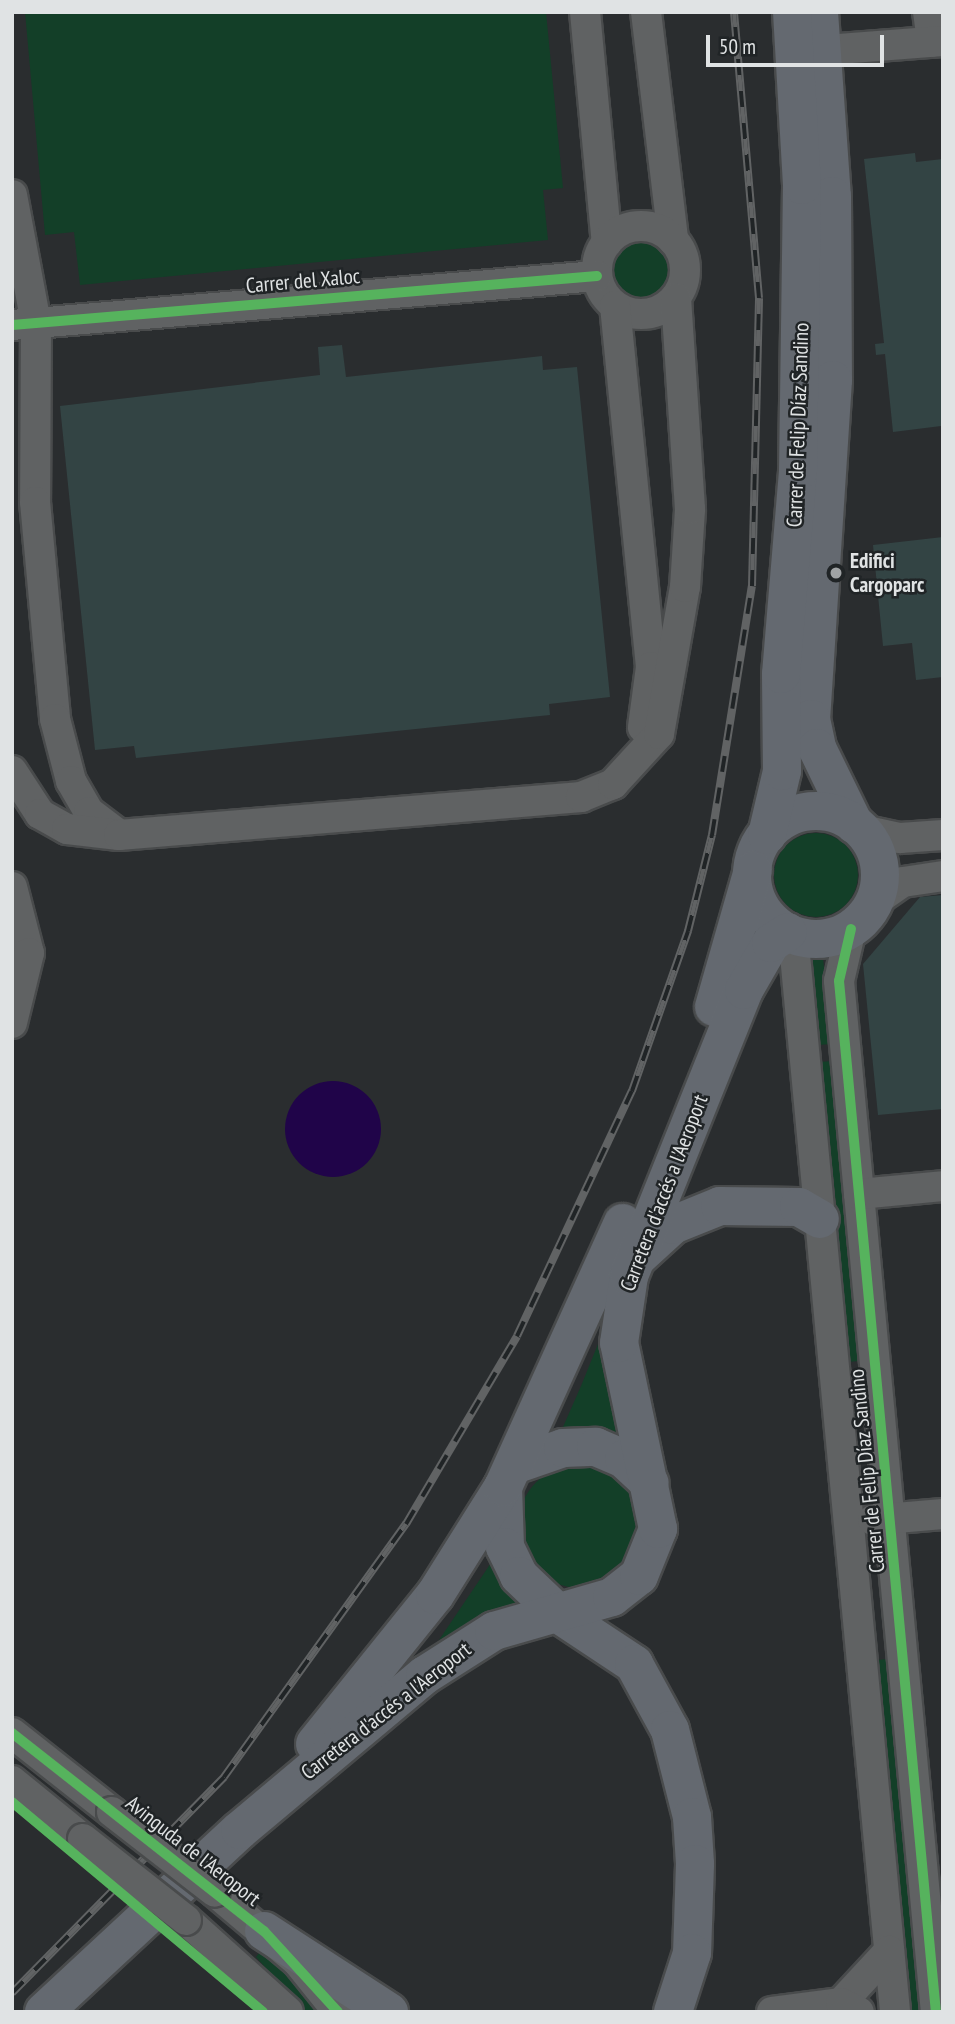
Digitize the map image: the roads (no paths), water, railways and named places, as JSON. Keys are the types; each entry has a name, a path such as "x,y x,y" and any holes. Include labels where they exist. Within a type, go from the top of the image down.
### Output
{"main road":[{"name":"Carrer de Felip Díaz Sandino","path":"792,12 809,52 832,196 833,380 811,719 817,748 858,827"},
{"name":"Carrer de Felip Díaz Sandino","path":"760,853 782,771 780,686 798,472 802,185 809,52 819,12"},
{"path":"806,812 832,813 858,827 879,864 862,915 817,939 790,933 762,909 760,853 806,812"},
{"name":"Carretera d'accés a l'Aeroport","path":"240,1830 401,1641 508,1476 706,1027 760,853"},
{"name":"Carretera d'accés a l'Aeroport","path":"44,2012 240,1830 450,1657 494,1631 560,1615 612,1597 644,1569 658,1529 619,1343 635,1260 744,990 771,943 790,933"},
{"path":"635,1260 673,1225 720,1206 799,1207 821,1219"},
{"path":"650,1483 624,1459 596,1447 563,1448 508,1476 510,1561 560,1615 634,1664 660,1707 682,1768 692,1817 695,1920 688,1973 673,2012"},
{"path":"264,1931 389,2012"}],"street":[{"path":"585,12 607,243 597,276 615,306 651,667 635,766"},
{"path":"15,778 40,814 67,829 118,835 581,797 635,766 659,734 671,692 685,587 690,509 676,298 685,274 673,240 646,12"},
{"path":"809,52 937,42 928,12"},
{"path":"12,195 24,324 35,502 55,719 70,777 89,812 118,835"},
{"path":"607,243 618,233 647,226 673,240"},
{"name":"Carrer del Xaloc","path":"24,324 597,276"},
{"path":"615,306 640,314 676,298"},
{"path":"15,778 36,790 70,777"},
{"path":"858,827 900,838 943,835"},
{"path":"862,915 903,882 943,876"},
{"path":"12,887 29,953 12,1023"},
{"name":"Carrer de Felip Díaz Sandino","path":"862,915 839,981 936,2012"},
{"name":"Carrer de Felip Díaz Sandino","path":"790,933 821,1219 895,2012"},
{"path":"859,1194 943,1186"},
{"path":"850,1523 943,1514"},
{"name":"Avinguda de l'Aeroport","path":"12,1733 264,1931 338,2012"},
{"path":"12,1781 186,1920 288,2012"},
{"path":"772,2012 850,2007 889,1951"}],"railway":[{"path":"12,1993 224,1777 406,1524 517,1336 632,1091 688,931 712,835 752,586 759,298 734,12"}],"place":[{"name":"Edifici Cargoparc","path":"836,573"}]}
